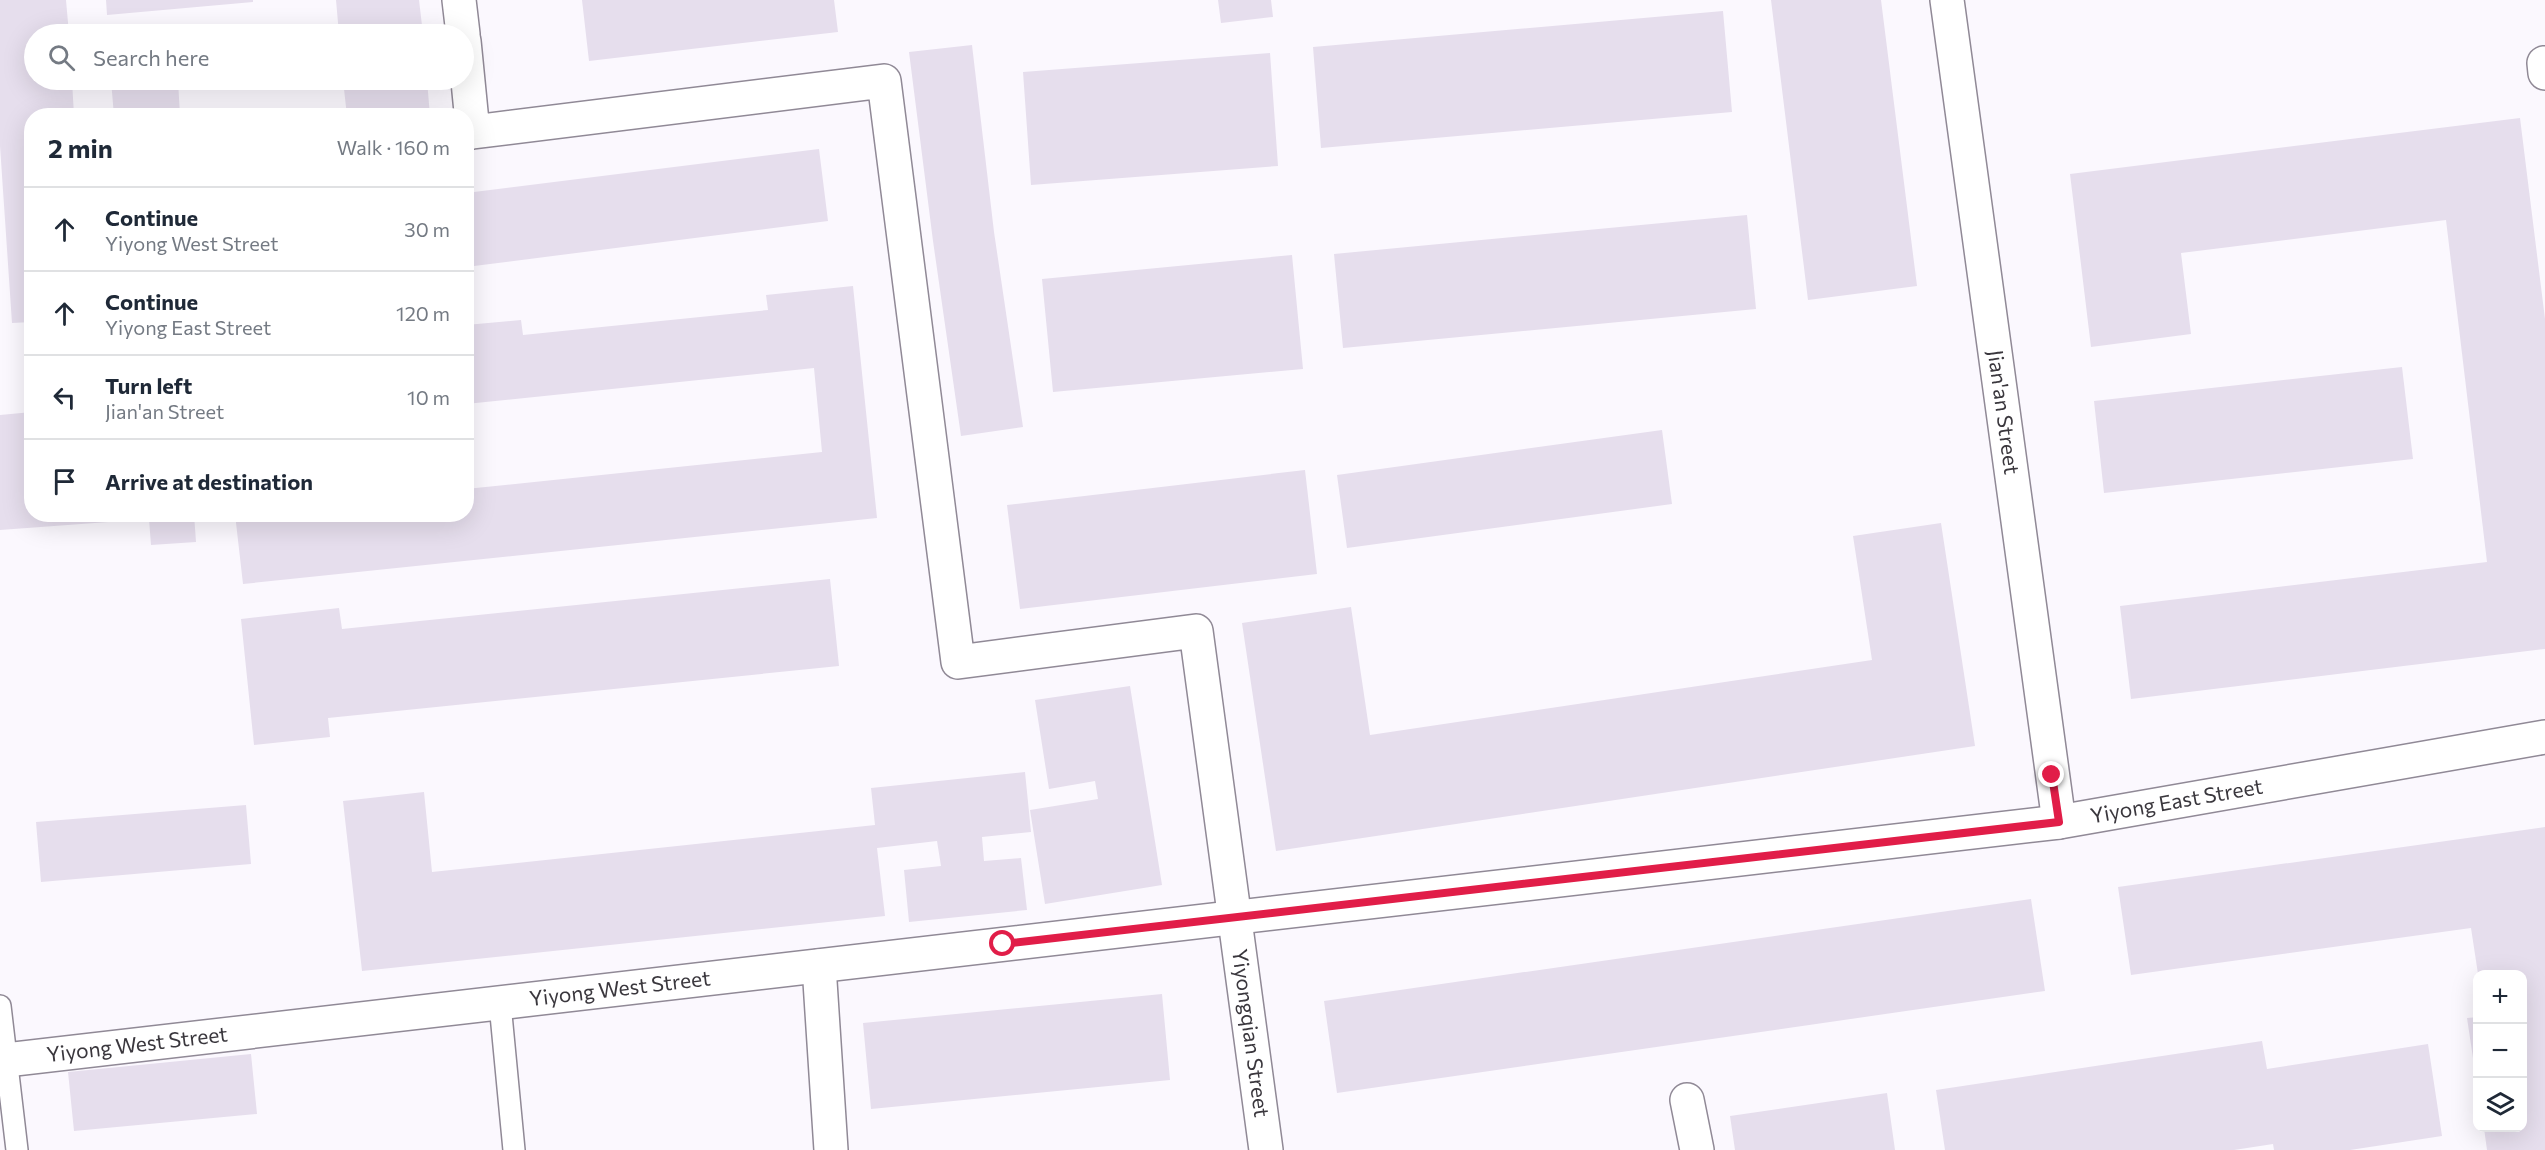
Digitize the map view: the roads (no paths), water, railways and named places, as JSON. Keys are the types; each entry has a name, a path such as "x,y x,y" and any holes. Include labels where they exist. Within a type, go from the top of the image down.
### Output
{"street":[{"path":"459,0 462,24"},
{"name":"Jian'an Street","path":"1947,0 2059,822"},
{"name":"Yiyongqian Street","path":"474,132 884,81 958,662 1196,631 1266,1150"},
{"name":"Yiyongqian Street","path":"469,90 471,108"},
{"name":"Yiyong East Street","path":"1233,917 2059,822 2545,737"},
{"name":"Yiyong West Street","path":"6,1060 1233,917"},
{"path":"819,966 831,1150"},
{"path":"1687,1100 1697,1150"}],"lane":[{"path":"500,1004 514,1150"},
{"path":"0,1006 17,1150"}]}
